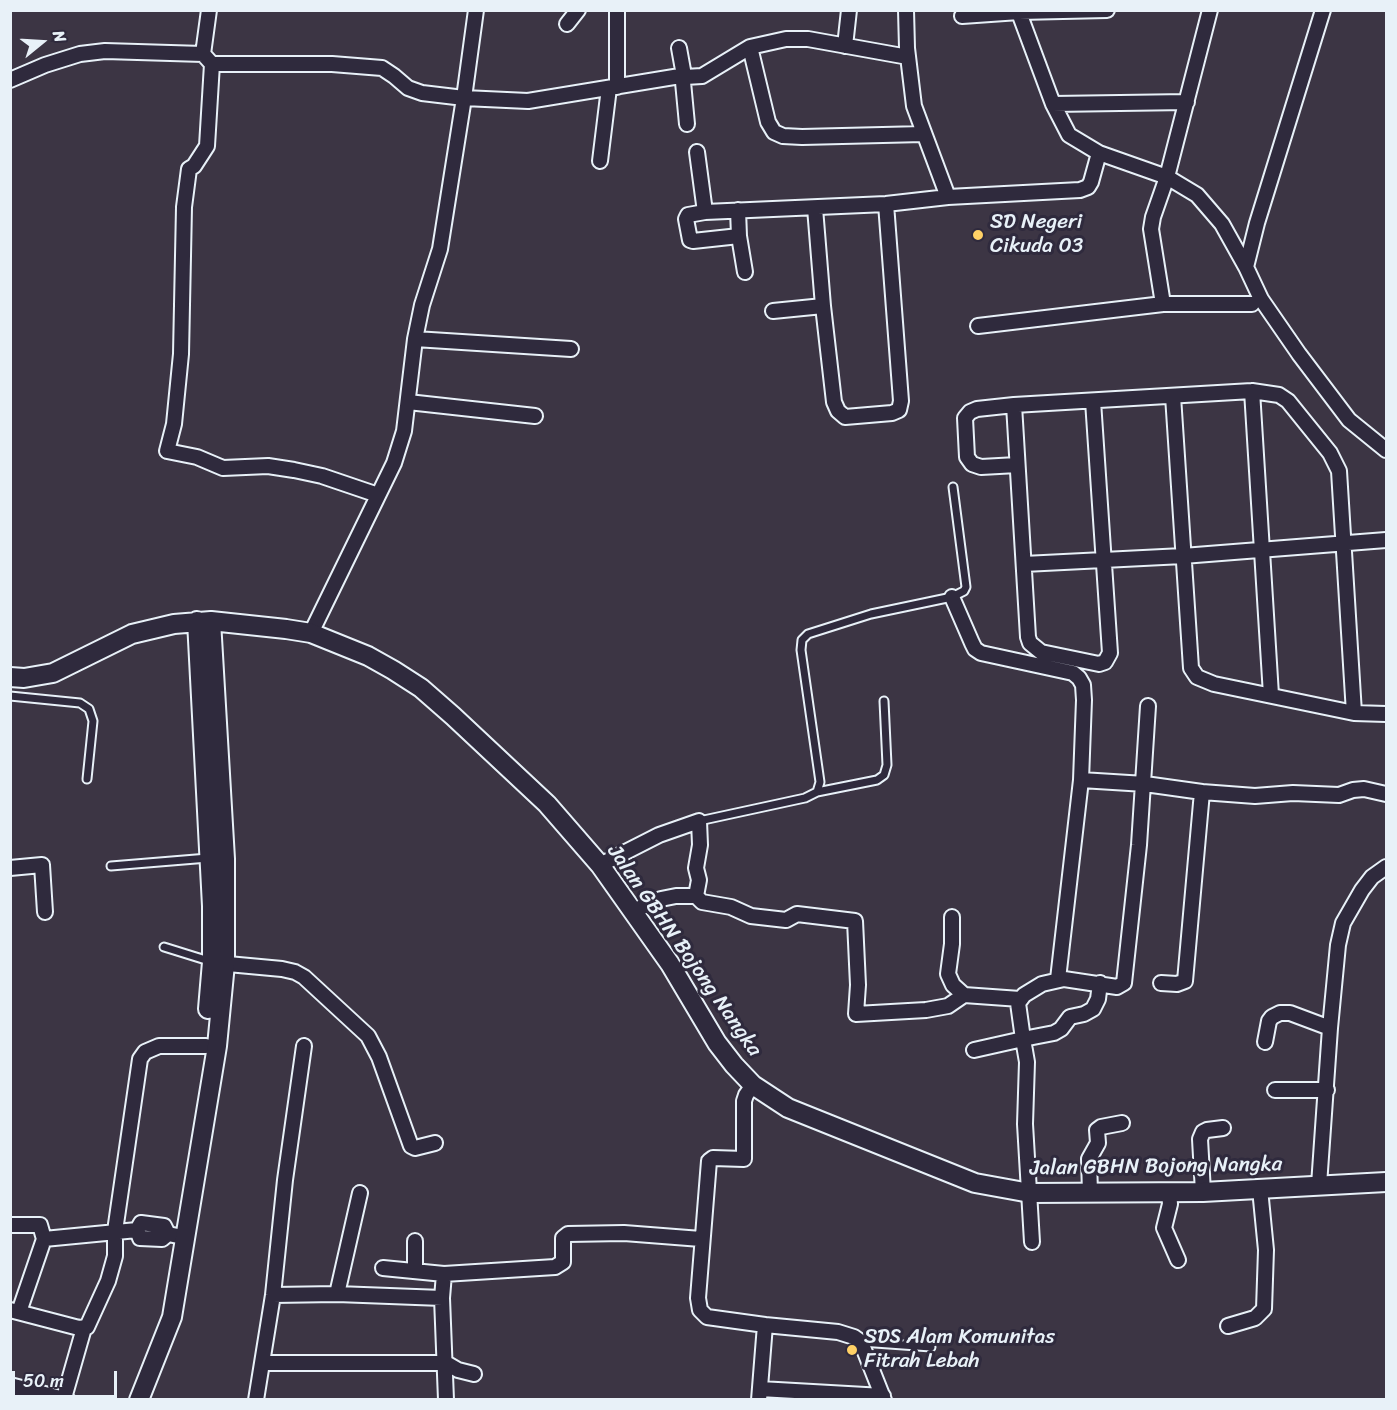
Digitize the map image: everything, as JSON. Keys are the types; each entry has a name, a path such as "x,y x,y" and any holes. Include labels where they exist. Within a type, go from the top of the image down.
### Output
{"street":[{"path":"209,10 207,146 194,166 189,169 183,240 181,354 174,424 167,451 197,457 224,468 268,466 294,470 322,476 378,495"},
{"path":"311,633 394,463 404,431 422,305 440,249 476,10"},
{"path":"567,24 578,10"},
{"path":"600,161 613,87 617,10"},
{"path":"845,46 849,10"},
{"path":"906,10 908,57 914,106 948,197"},
{"path":"962,16 1018,11 1107,10"},
{"path":"1163,304 1151,229 1155,209 1167,177 1210,10"},
{"path":"1246,267 1257,223 1323,10"},
{"path":"1018,11 1053,104 1069,135 1099,153 1167,177 1197,195 1222,224 1267,308 1348,420 1386,450"},
{"path":"10,80 45,64 80,54 105,51 382,68 408,88 416,91 464,98 528,101 684,75 702,76 750,47 786,39 808,39 908,57"},
{"path":"750,47 768,122 774,132 783,136 802,137 923,134"},
{"path":"679,48 684,75 687,124"},
{"path":"1053,104 1187,102"},
{"path":"697,152 705,212"},
{"path":"739,236 693,241 690,240 686,219 688,215 705,212 886,204 948,197 1080,190 1088,187 1091,182 1099,153"},
{"path":"815,208 834,402 838,411 845,417 892,413 899,410 901,401 886,204"},
{"path":"738,210 739,236 745,272"},
{"path":"978,326 1163,304 1252,304"},
{"path":"773,311 823,306"},
{"path":"416,339 571,349"},
{"path":"1252,391 1270,695"},
{"path":"1017,465 981,467 972,464 967,457 965,418 970,412 977,409 1014,405 1252,391 1279,395 1288,401 1330,453 1339,471 1354,713"},
{"path":"1173,396 1191,668 1197,677 1214,684 1354,713 1386,714"},
{"path":"1014,405 1028,637 1030,643 1041,652 1099,664 1105,662 1110,653 1093,401"},
{"path":"408,402 535,416"},
{"path":"1024,564 1262,551 1386,540"},
{"path":"952,597 972,643 981,653 1073,674 1083,685 1081,780 1058,979"},
{"path":"136,1394 172,1317 177,1236 218,963 210,858 204,621"},
{"path":"177,1236 217,1046 218,963 225,859 204,621"},
{"name":"Jalan GBHN Bojong Nangka","path":"10,677 24,678 53,673 132,634 152,628 204,621 311,633 368,656 421,688 547,804 600,866 633,911 670,964 717,1043 753,1085 773,1100 805,1116 975,1183 1030,1193 1203,1192 1386,1182"},
{"path":"952,917 952,944 948,974 953,985 964,995 1020,999 1042,984 1058,979 1118,987 1124,983 1144,784 1148,706"},
{"path":"1081,780 1255,796 1293,793 1339,795 1364,789 1386,794"},
{"path":"1161,983 1178,984 1185,981 1202,792"},
{"path":"600,866 659,835 699,821 700,845 696,868 699,880 696,896"},
{"path":"10,868 42,864 45,912"},
{"path":"1319,1185 1338,945 1343,923 1362,890 1372,877 1386,867"},
{"path":"633,911 661,899 696,896 702,902 731,907 751,916 786,920 797,914 855,921 858,985 856,1014 926,1010 948,1006 964,995"},
{"path":"218,963 282,969 295,972 304,978 368,1036 379,1057 411,1146 415,1148 435,1143"},
{"path":"974,1050 1058,1031 1070,1017 1093,1009 1098,999 1100,983"},
{"path":"1020,999 1018,1009 1027,1062 1024,1109 1032,1242"},
{"path":"1265,1042 1269,1022 1272,1017 1280,1013 1290,1013 1330,1028"},
{"path":"11,1391 66,1399 84,1328 94,1317 115,1256 115,1231 141,1059 145,1052 159,1046 206,1046"},
{"path":"256,1400 273,1295 285,1180 304,1046"},
{"path":"753,1085 744,1101 744,1159 713,1158 709,1161 698,1298 702,1313 711,1318 838,1332 854,1337 861,1342 884,1398 760,1394 765,1325"},
{"path":"1275,1090 1327,1090"},
{"path":"1090,1193 1089,1159 1098,1143 1097,1130 1101,1127 1122,1123"},
{"path":"1203,1192 1200,1138 1207,1130 1223,1128"},
{"path":"1228,1326 1255,1318 1264,1309 1266,1258 1260,1189"},
{"path":"1169,1192 1170,1204 1164,1228 1178,1260"},
{"path":"337,1294 360,1193"},
{"path":"10,1225 40,1225 44,1239 15,1311 84,1328"},
{"path":"44,1239 137,1230 140,1238 162,1239 177,1236"},
{"path":"383,1268 444,1274 559,1266 564,1258 563,1239 568,1234 624,1233 701,1239"},
{"path":"415,1271 416,1241"},
{"path":"444,1274 442,1298 446,1400"},
{"path":"273,1295 337,1294 442,1298"},
{"path":"262,1363 446,1363 458,1370 474,1374"},
{"path":"11,1391 29,1400"}],"lane":[{"path":"818,792 820,782 801,650 802,640 808,634 871,614 961,594 966,587 953,488"},
{"path":"10,696 80,703 90,709 93,721 87,779"},
{"path":"699,821 877,780 884,775 887,765 884,701"},
{"path":"111,866 210,858"},
{"path":"164,947 218,963"},
{"path":"861,1342 931,1347"}],"place":[{"name":"SD Negeri Cikuda 03","path":"978,235"},
{"name":"SDS Alam Komunitas Fitrah Lebah","path":"852,1350"}]}
